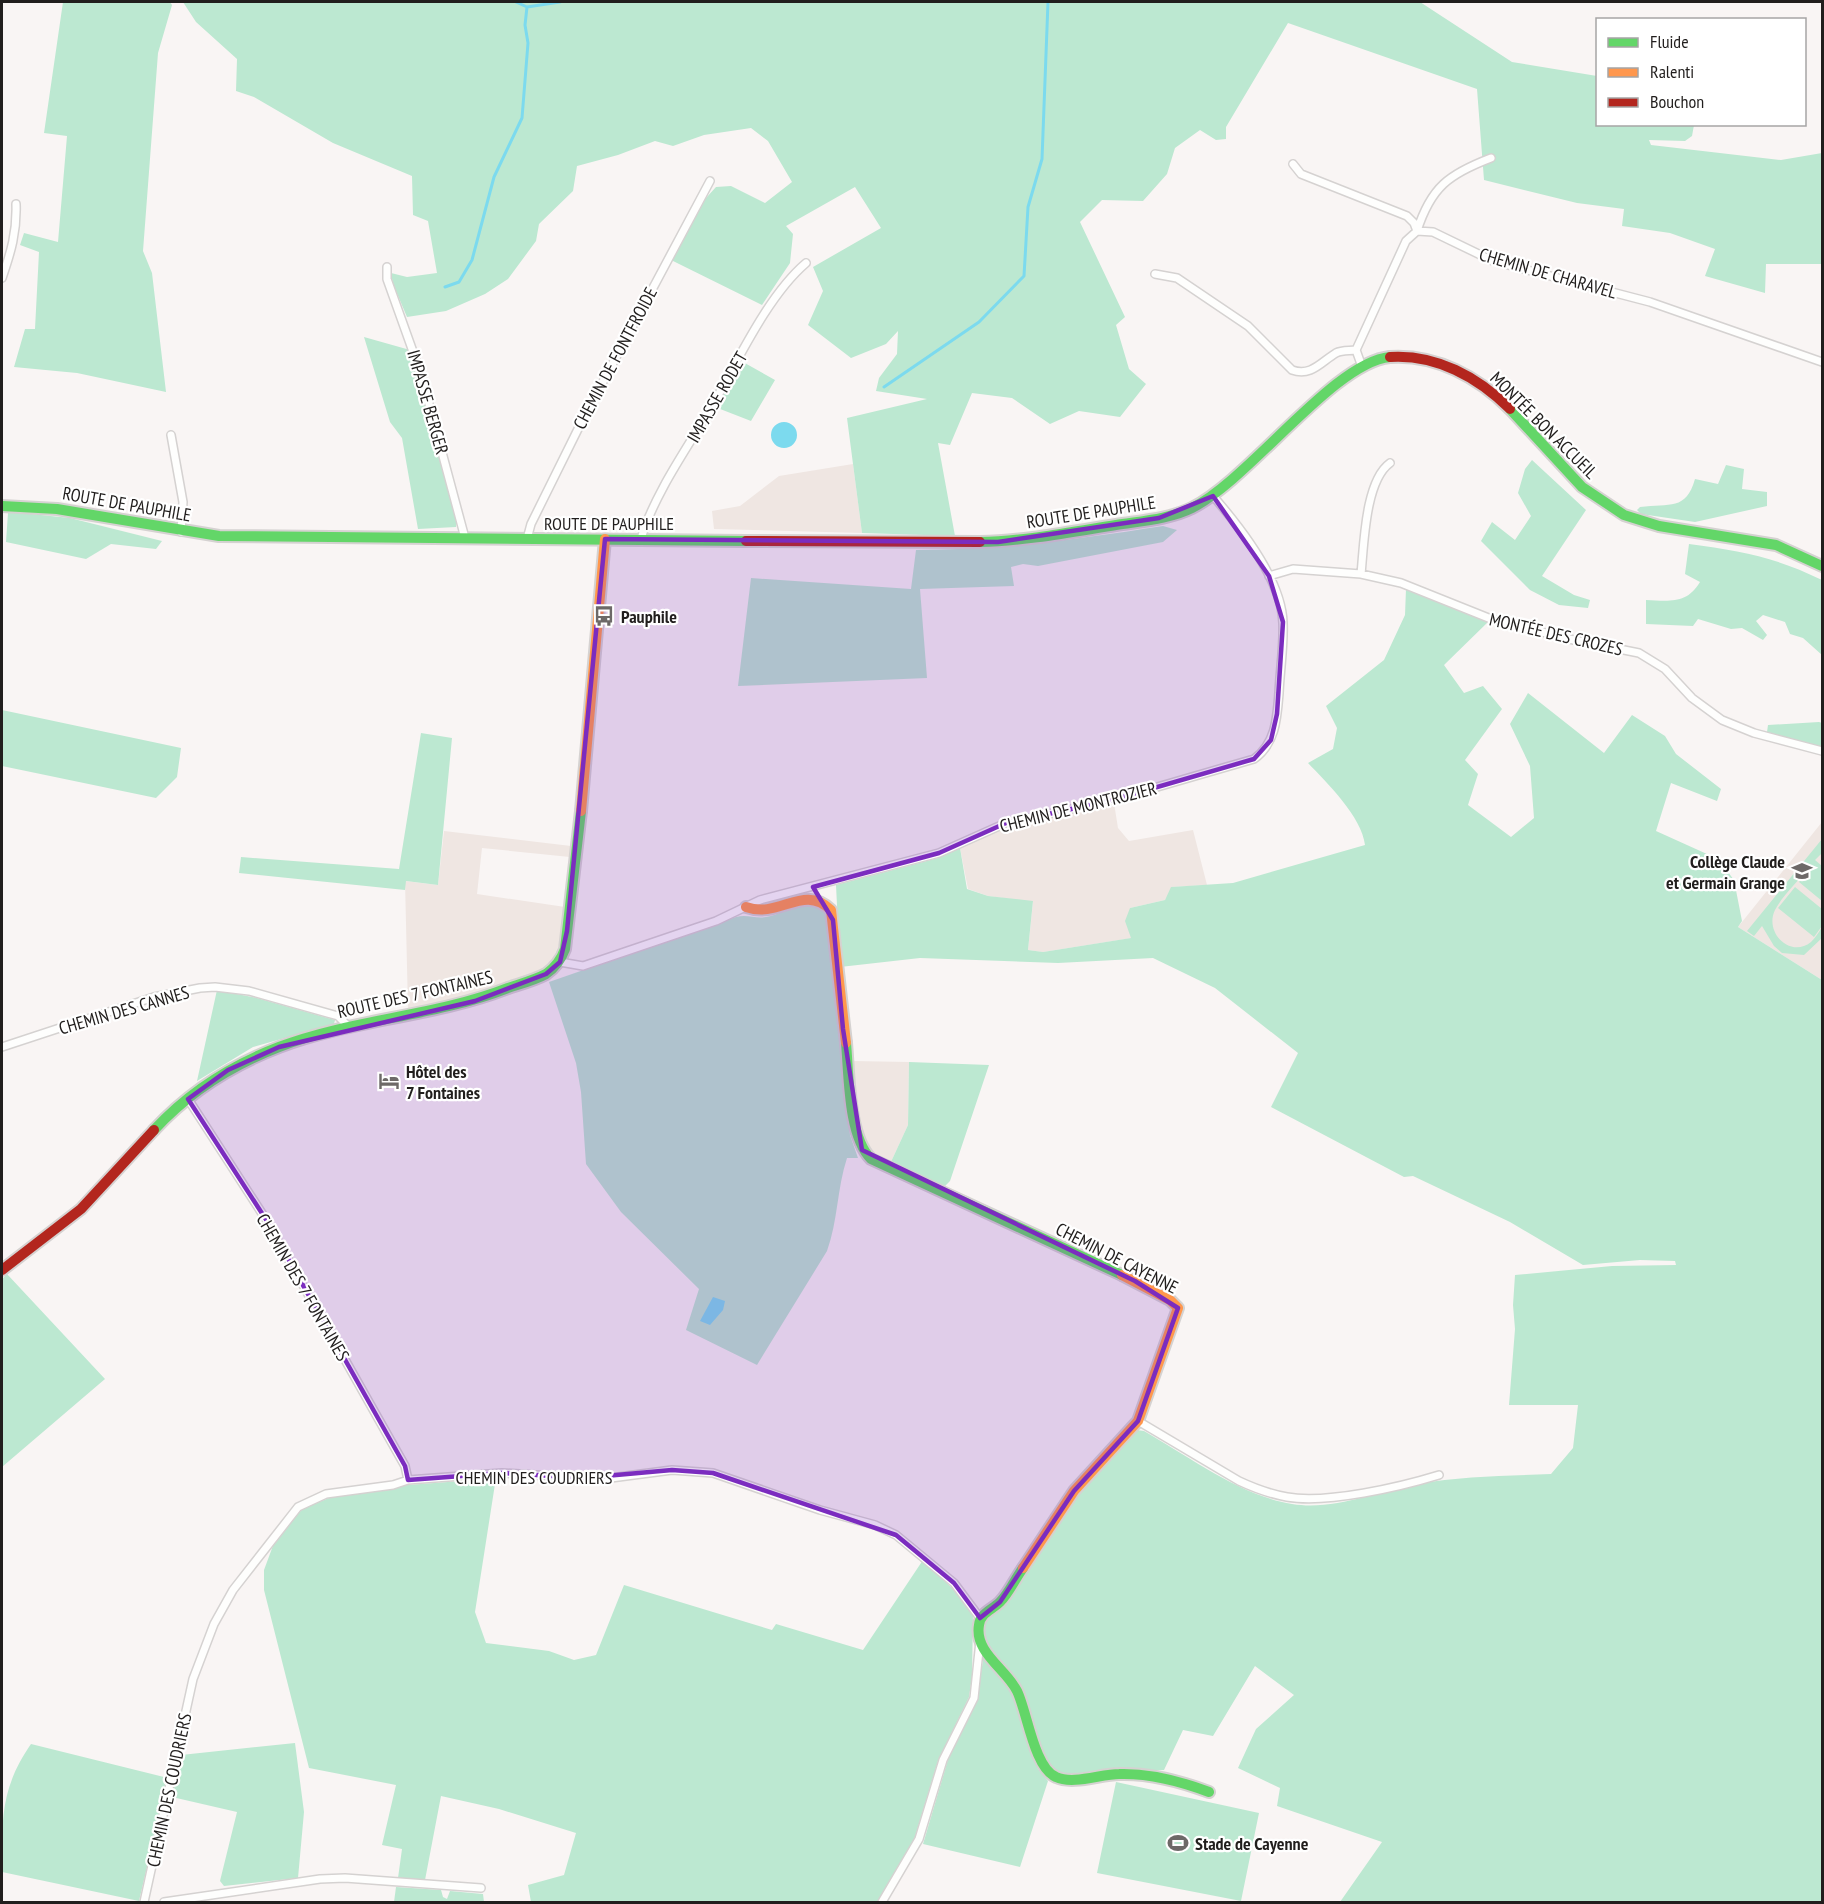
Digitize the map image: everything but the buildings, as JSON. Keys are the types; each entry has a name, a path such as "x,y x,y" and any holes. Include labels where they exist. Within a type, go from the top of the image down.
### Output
{"street":[{"path":"1361,364 1356,350 1406,241 1417,231 1425,208 1443,182 1491,158"},
{"path":"1293,164 1301,174 1407,216 1414,223 1417,231"},
{"name":"CHEMIN DE FONTFROIDE","path":"527,538 531,524 582,421 710,181"},
{"path":"2,278 14,245 17,229 16,204"},
{"name":"CHEMIN DE CHARAVEL","path":"1417,231 1433,232 1493,261 1650,302 1822,363"},
{"name":"IMPASSE RODET","path":"641,540 669,480 769,309 793,274 806,263"},
{"name":"IMPASSE BERGER","path":"387,267 387,279 421,374 465,538"},
{"path":"1155,274 1178,278 1248,326 1292,370 1299,372 1312,370 1338,352 1356,350"},
{"name":"MONTÉE BON ACCUEIL","path":"1213,496 1335,384 1361,364 1381,358 1406,356 1422,358 1452,368 1493,392 1582,487 1624,515 1659,526 1776,545 1822,566"},
{"path":"171,435 183,502 181,532"},
{"path":"1361,574 1371,501 1382,469 1390,463"},
{"name":"ROUTE DE PAUPHILE","path":"2,506 63,508 181,532 219,536 998,542 1159,518 1192,508 1213,496"},
{"name":"CHEMIN DE MONTROZIER","path":"560,962 583,966 716,921 760,900 939,853 1006,823 1109,801 1254,759 1265,751 1271,740 1277,714 1283,622 1277,593 1269,576 1227,512 1213,496"},
{"path":"560,962 565,949 575,874 605,539"},
{"name":"MONTÉE DES CROZES","path":"1269,576 1293,569 1361,574 1401,583 1491,620 1639,653 1665,669 1692,698 1722,720 1755,733 1822,751"},
{"name":"CHEMIN DE CAYENNE","path":"746,907 766,912 786,903 812,898 825,902 831,910 855,1127 862,1150 871,1159 1135,1281 1170,1300 1178,1308 1138,1421 1074,1491 1000,1602 980,1618"},
{"name":"ROUTE DES 7 FONTAINES","path":"2,1270 92,1200 149,1133 188,1099 211,1081 252,1058 300,1040 349,1027 475,1000 546,974 560,962"},
{"name":"CHEMIN DES CANNES","path":"2,1047 154,997 215,987 249,991 338,1016 349,1027"},
{"name":"CHEMIN DES 7 FONTAINES","path":"188,1099 265,1218 405,1466 408,1480"},
{"path":"1138,1421 1239,1480 1255,1488 1289,1498 1338,1495 1410,1484 1439,1475"},
{"name":"CHEMIN DES COUDRIERS","path":"144,1902 193,1679 214,1624 233,1590 288,1516 307,1501 326,1494 393,1485 408,1480 502,1473 611,1478 672,1470 729,1477 820,1510 875,1525 896,1535 954,1583 980,1618"},
{"path":"980,1618 977,1633 980,1641 1014,1685 1027,1715 1043,1765 1054,1777 1073,1779 1116,1774 1143,1775 1181,1782 1209,1792"},
{"path":"882,1902 919,1839 943,1760 974,1698 980,1641"},
{"path":"164,1902 292,1883 345,1878 481,1888"}],"highlighted area":[{"path":"1213,496 1269,576 1283,622 1277,714 1271,740 1254,759 1109,801 1006,823 939,853 813,887 833,920 843,1029 862,1150 1135,1281 1178,1308 1138,1421 1074,1491 1000,1602 980,1618 954,1583 896,1535 713,1473 672,1470 583,1478 502,1473 408,1480 405,1466 265,1218 188,1099 228,1070 279,1047 475,1001 546,974 560,962 567,931 605,539 998,542 1159,518"}],"shaded area":[{"path":"853,464 862,533 714,529 712,511 740,506 779,476"},
{"path":"1114,803 1118,828 1129,841 1193,830 1207,885 1172,887 1165,900 1130,908 1132,938 1043,952 1028,950 1033,902 988,896 968,889 960,848 1005,826"},
{"name":"Collège Claude et Germain Grange","path":"1822,822 1822,980 1738,927"},
{"path":"444,831 571,846 570,857 482,848 477,894 565,907 560,943 550,964 538,972 482,993 408,1009 405,881 438,885"},
{"path":"852,1061 909,1062 908,1125 890,1164 869,1151 862,1142"}],"green space":[{"path":"63,2 170,2 172,5 158,53 143,251 152,273 166,392 77,373 14,367 25,329 35,329 39,252 20,245 24,233 58,242 67,136 44,133"},
{"path":"183,2 1420,2 1512,62 1596,76 1596,126 1694,126 1692,136 1685,141 1649,140 1651,145 1781,160 1822,153 1822,264 1766,264 1765,293 1705,276 1715,249 1670,233 1622,226 1624,209 1577,203 1484,180 1477,89 1288,23 1226,127 1226,139 1216,140 1200,130 1175,148 1167,174 1143,201 1102,200 1080,222 1125,317 1116,325 1129,369 1146,384 1120,417 1079,411 1050,424 1012,398 972,393 950,445 938,443 955,536 862,533 847,418 927,399 876,391 879,378 897,354 898,331 886,344 851,358 808,325 823,291 813,267 881,228 855,187 786,226 793,234 790,263 762,305 671,260 706,198 716,187 731,186 765,203 792,182 768,141 751,128 704,135 673,146 655,141 618,155 577,166 573,191 539,224 536,241 508,279 485,294 446,311 407,317 393,284 391,273 407,277 437,273 428,221 413,215 412,176 333,143 254,97 236,91 237,59 196,22"},
{"path":"364,337 410,350 446,469 456,514 456,527 418,529 402,438 390,422"},
{"path":"743,362 775,380 751,421 715,407"},
{"path":"1532,460 1586,510 1542,576 1574,595 1590,600 1588,608 1559,605 1530,590 1481,541 1492,522 1515,540 1531,516 1518,493 1525,469"},
{"path":"1726,465 1744,469 1742,489 1767,492 1767,506 1695,522 1641,514 1637,510 1640,507 1675,504 1682,501 1695,479 1718,484"},
{"path":"8,513 70,518 162,541 156,549 111,544 86,559 6,542"},
{"path":"1163,526 1177,530 1163,542 1038,566 1023,564 1011,567 1014,586 920,589 927,678 738,686 751,578 911,589 916,550 1040,543"},
{"path":"1689,544 1757,556 1822,580 1822,655 1803,638 1790,634 1785,622 1763,615 1756,621 1767,635 1763,640 1742,628 1731,629 1698,619 1693,626 1646,624 1646,600 1670,601 1684,598 1700,582 1685,574"},
{"path":"1406,589 1488,622 1444,665 1464,693 1483,686 1502,709 1465,760 1478,774 1468,805 1511,837 1534,818 1530,766 1510,724 1528,693 1604,753 1632,715 1665,736 1676,754 1721,789 1717,801 1671,783 1656,831 1718,859 1734,880 1742,921 1738,927 1822,980 1822,1902 1340,1902 1382,1842 1277,1806 1280,1788 1238,1768 1256,1729 1294,1695 1255,1666 1213,1736 1183,1730 1164,1770 1060,1774 1052,1770 1046,1762 1017,1681 983,1638 985,1624 995,1613 1078,1492 1128,1435 1137,1430 1144,1431 1234,1484 1273,1500 1292,1504 1340,1503 1403,1487 1451,1479 1551,1474 1573,1448 1578,1405 1509,1405 1515,1329 1513,1305 1515,1275 1612,1266 1676,1265 1675,1261 1640,1260 1583,1265 1510,1222 1413,1176 1404,1177 1271,1107 1298,1053 1215,988 1153,958 1058,963 920,958 840,967 836,885 938,858 960,848 967,889 988,896 1033,901 1028,950 1043,952 1131,938 1125,921 1130,908 1165,900 1171,887 1233,883 1365,845 1358,823 1351,812 1308,763 1333,749 1337,728 1326,706 1384,660 1405,615"},
{"path":"2,710 181,748 177,777 156,798 2,766"},
{"path":"1822,723 1822,747 1767,732 1768,725"},
{"path":"421,733 452,738 438,885 406,881 405,890 239,873 241,857 399,869"},
{"path":"1822,839 1822,853 1815,860 1822,866 1822,901 1799,882 1811,866 1775,910 1773,927 1781,941 1795,947 1811,942 1822,927 1822,938 1804,955 1782,953 1774,946 1762,926 1754,936 1747,931"},
{"path":"1795,887 1822,909 1822,926 1814,937 1778,908"},
{"path":"804,903 816,903 826,911 850,1135 858,1158 847,1158 827,1251 757,1365 686,1330 699,1289 621,1212 586,1164 581,1092 576,1063 549,982 736,917 766,917"},
{"path":"217,990 257,998 335,1020 334,1024 253,1047 197,1081"},
{"path":"909,1062 989,1065 950,1181 945,1186 890,1164 908,1125"},
{"path":"7,1274 105,1379 2,1467 2,1279"},
{"path":"488,1479 495,1484 475,1612 486,1643 549,1651 574,1660 596,1655 624,1585 772,1630 776,1624 863,1650 923,1560 955,1591 973,1614 972,1677 969,1697 938,1761 914,1840 878,1902 531,1902 528,1885 564,1875 576,1833 499,1809 441,1796 425,1880 398,1878 402,1849 382,1845 396,1785 309,1768 264,1590 264,1570 274,1543 302,1509 329,1498 407,1485"},
{"path":"984,1655 1015,1697 1038,1769 1048,1781 1020,1867 923,1844 952,1746 976,1700"},
{"path":"295,1743 304,1812 298,1878 224,1886 220,1881 237,1812 172,1797 181,1755"},
{"path":"31,1744 168,1778 139,1901 2,1872 3,1821 8,1791 13,1776"},
{"name":"Stade de Cayenne","path":"1116,1782 1259,1813 1241,1901 1097,1873"},
{"path":"396,1887 441,1890 443,1897 447,1899 450,1891 483,1894 484,1902 394,1902"}],"water":[{"path":"784,422 793,426 797,435 793,444 784,448 775,444 771,435 775,426"},
{"path":"713,1297 725,1301 723,1310 710,1325 700,1321"}],"waterway":[{"path":"516,2 527,7 560,2"},
{"path":"884,387 979,322 1024,276 1028,207 1042,159 1048,2"},
{"path":"445,287 459,282 472,260 494,177 522,118 528,43 525,25 527,7"}],"traffic: fast":[{"path":"980,542 1032,538 1145,521 1174,515 1192,508 1240,473 1318,399 1344,379 1368,364 1390,357"},
{"path":"1510,409 1582,487 1624,515 1659,526 1776,545 1822,566"},
{"path":"2,506 57,509 219,536 746,541"},
{"path":"154,1130 181,1104 212,1081 244,1062 279,1047 335,1030 480,998 532,980 553,969 565,949 581,811"},
{"path":"846,1043 854,1121 863,1149 871,1159 1122,1275"},
{"path":"1023,1568 1003,1598 982,1617 979,1635 986,1652 1017,1691 1032,1738 1048,1772 1056,1777 1070,1780 1112,1774 1153,1776 1209,1792"}],"traffic: slow":[{"path":"581,811 605,539"},
{"path":"746,907 770,909 801,900 811,900 831,910 846,1043"},
{"path":"1023,1568 1074,1491 1138,1421 1178,1308 1170,1300 1122,1275"}],"traffic: jam":[{"path":"1390,357 1424,359 1455,370 1484,387 1510,409"},
{"path":"746,541 980,542"},
{"path":"2,1270 81,1209 154,1130"}],"place":[{"name":"Pauphile","path":"604,616"},
{"name":"Collège Claude et Germain Grange","path":"1802,871"},
{"name":"Hôtel des 7 Fontaines","path":"389,1081"},
{"name":"Stade de Cayenne","path":"1178,1843"}]}
